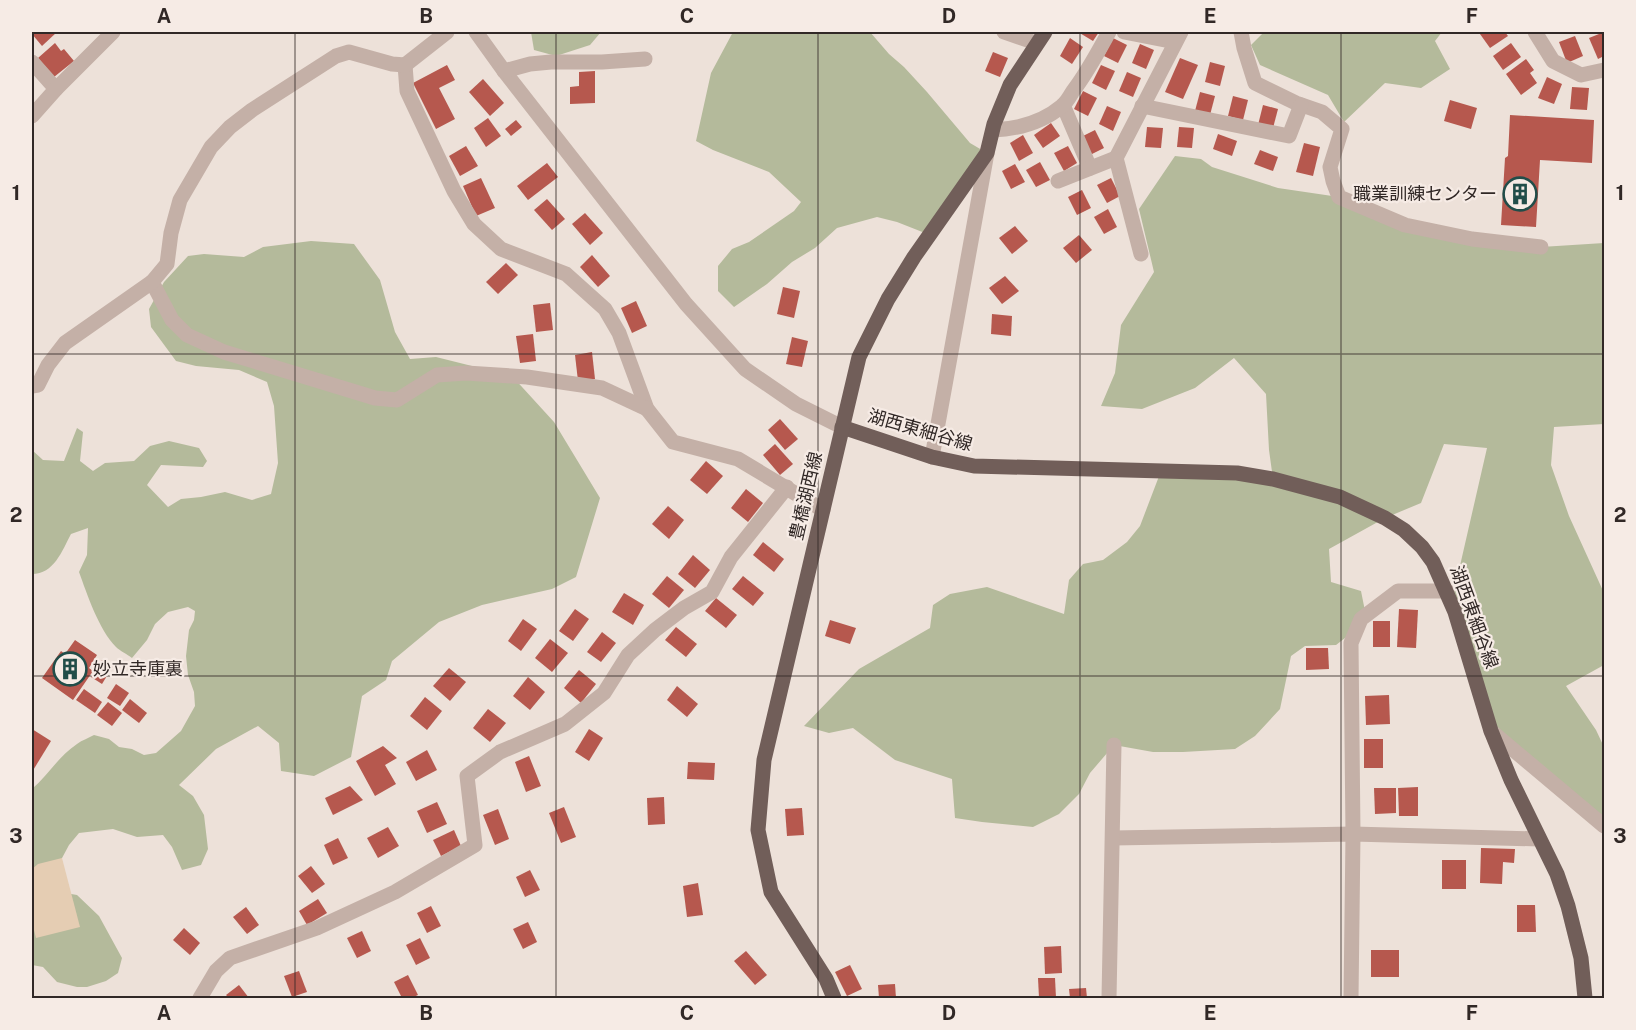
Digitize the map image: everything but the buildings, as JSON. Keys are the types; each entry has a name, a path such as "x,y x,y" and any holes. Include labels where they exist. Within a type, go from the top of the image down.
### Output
{"main road":[{"name":"豊橋湖西線","path":"834,999 826,979 771,892 758,831 764,760 859,357 888,299 914,257 987,153 1010,85 1040,37"},
{"name":"湖西東細谷線","path":"842,427 932,458 974,466 1237,473 1273,479 1340,497 1385,518 1404,530 1422,547 1433,562 1447,591 1491,731 1510,780 1557,874 1581,958 1585,999"}],"street":[{"path":"32,116 113,32"},
{"path":"32,386 38,385 48,365 65,343 152,282 167,264 171,233 180,200 211,147 230,127 252,110 336,56 349,52 392,64 405,65 447,32"},
{"path":"476,32 686,304 745,369 796,404 842,427"},
{"path":"1004,32 1040,37"},
{"path":"993,130 1026,125 1063,105 1080,82 1109,32"},
{"path":"1124,32 1178,37 1116,158 1141,254"},
{"path":"1241,32 1255,83 1301,105 1322,112 1342,129 1330,167 1339,197 1405,225 1472,239 1541,247"},
{"path":"1535,32 1553,62 1581,75 1605,70"},
{"path":"504,71 530,64 551,62 645,59"},
{"path":"32,62 56,89"},
{"path":"405,65 407,91 454,191 474,224 501,249 566,274 605,309 619,333 647,409 672,442 738,459 822,510"},
{"path":"1063,105 1090,168"},
{"path":"1142,106 1289,136 1301,105"},
{"path":"932,458 987,153"},
{"path":"1058,181 1116,158"},
{"path":"152,282 172,320 187,335 224,352 375,398 397,400 437,375 466,373 526,377 602,388 647,409"},
{"path":"200,999 216,971 230,958 317,928 395,892 475,845 467,776 500,752 565,724 604,693 628,655 684,608 712,592 731,557 787,487"},
{"path":"1351,999 1353,834 1351,643 1360,619 1398,591 1447,591"},
{"path":"1491,731 1605,826"},
{"path":"1109,999 1114,745"},
{"path":"1113,838 1353,834 1539,839"}],"green space":[{"path":"531,32 601,32 590,45 556,56 534,50"},
{"path":"733,32 870,32 904,67 970,143 987,153 930,235 877,217 837,228 815,248 792,262 767,284 734,307 718,291 718,266 732,249 749,242 794,211 801,202 769,172 696,141 711,73"},
{"path":"1264,32 1442,32 1435,41 1450,69 1421,88 1385,83 1344,122 1328,95 1260,65 1251,45"},
{"path":"1175,156 1201,159 1212,167 1278,188 1339,197 1375,213 1541,247 1604,243 1604,424 1554,427 1551,465 1569,516 1604,593 1604,665 1566,686 1596,730 1604,747 1604,820 1491,731 1451,605 1487,448 1444,444 1421,503 1385,518 1329,549 1331,582 1361,591 1367,621 1336,645 1305,646 1291,656 1280,709 1255,736 1235,749 1153,752 1114,745 1090,773 1079,794 1059,814 1033,827 955,818 952,779 895,760 853,728 829,733 804,726 859,669 930,628 933,605 950,594 987,587 1064,614 1069,580 1083,564 1103,560 1127,542 1140,526 1161,471 1273,479 1266,394 1234,358 1195,388 1142,409 1101,406 1115,373 1121,325 1154,272 1139,209"},
{"path":"311,241 354,244 380,280 395,332 410,359 436,357 512,376 554,422 600,498 576,577 552,589 482,605 439,622 392,661 386,680 362,696 351,757 314,776 281,771 279,743 258,726 216,749 179,785 193,796 204,815 208,849 201,865 182,870 172,847 163,835 137,837 113,829 79,833 69,845 54,873 54,891 77,895 99,916 122,958 118,973 106,981 87,987 57,982 43,967 32,965 32,789 71,749 94,735 109,739 119,747 132,749 144,755 156,753 181,731 195,706 186,656 189,630 195,611 188,607 168,612 155,624 147,640 132,658 116,647 104,631 79,572 87,555 88,528 71,534 52,566 40,573 32,574 32,450 43,460 64,461 77,428 83,432 80,461 93,471 105,463 134,461 150,446 169,441 199,448 207,461 203,467 161,465 147,485 168,507 181,499 225,492 252,500 271,494 278,463 274,406 267,382 239,370 196,366 176,361 151,327 149,309 164,282 188,256 204,254 244,257 263,247"}],"sand":[{"path":"62,858 80,927 36,938 32,922 32,869 38,864"}],"place":[{"name":"職業訓練センター","path":"1520,194"},
{"name":"妙立寺庫裏","path":"70,669"}]}
